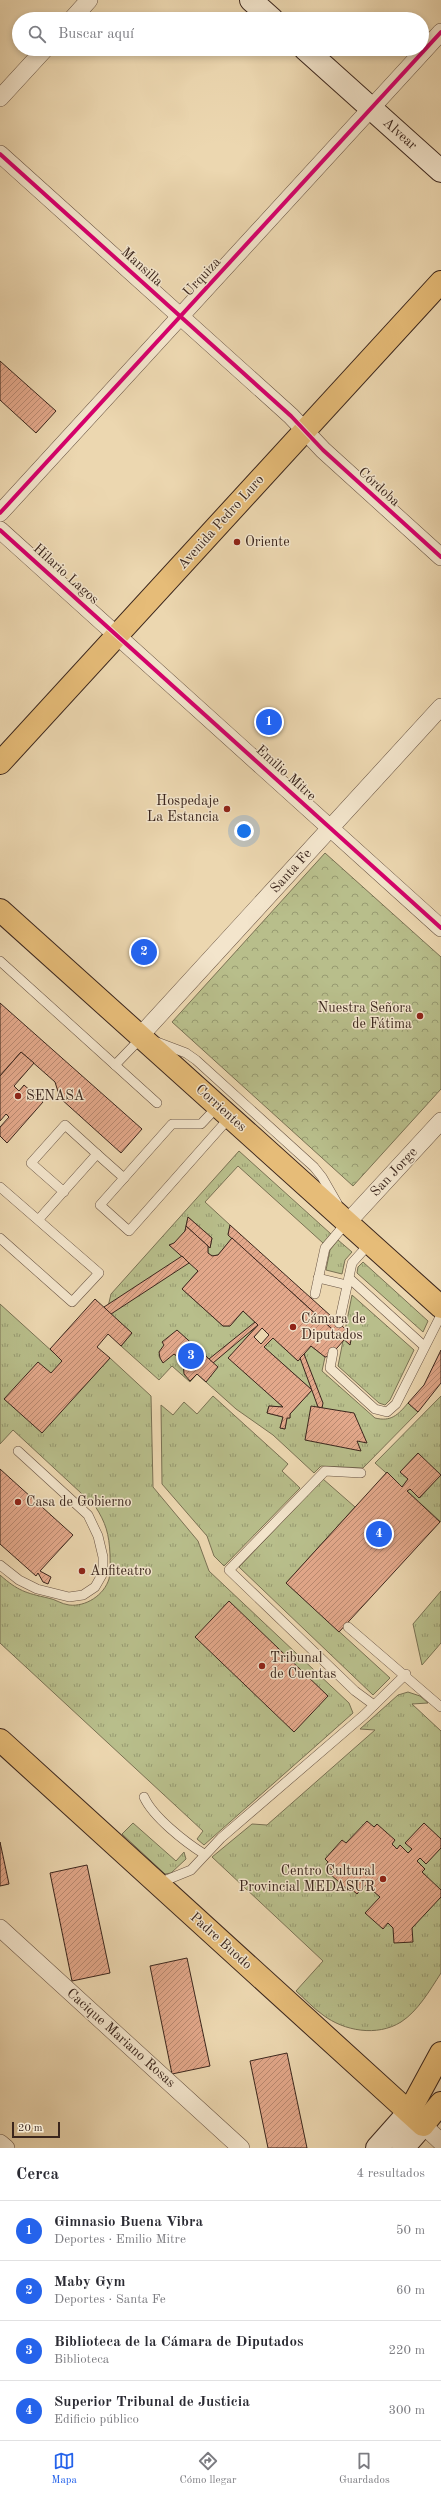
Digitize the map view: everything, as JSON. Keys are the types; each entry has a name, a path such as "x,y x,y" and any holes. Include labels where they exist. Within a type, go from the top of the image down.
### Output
{"main road":[{"name":"Avenida Pedro Luro","path":"0,763 441,282"},
{"name":"Corrientes","path":"3,914 441,1307"},
{"name":"Padre Buodo","path":"0,1740 416,2119"},
{"path":"416,2119 441,2053"},
{"path":"416,2119 441,2103"}],"street":[{"path":"78,12 89,0"},
{"path":"251,0 264,12"},
{"name":"Urquiza","path":"429,45 441,32"},
{"path":"0,98 39,56"},
{"name":"Alvear","path":"313,56 441,171"},
{"name":"Urquiza","path":"0,514 419,56"},
{"name":"Mansilla","path":"0,154 291,416 304,431"},
{"name":"Córdoba","path":"304,431 322,450 441,557"},
{"name":"Hilario Lagos","path":"0,530 117,635"},
{"name":"Emilio Mitre","path":"117,635 441,928"},
{"name":"Santa Fe","path":"140,1036 441,707"},
{"name":"San Jorge","path":"347,1223 441,1121"},
{"name":"Cacique Mariano Rosas","path":"0,1928 241,2148"},
{"path":"377,2148 416,2119"},
{"path":"403,2148 416,2119"},
{"name":"Padre Buodo","path":"416,2119 441,2142"},
{"path":"0,2143 6,2148"}],"lane":[{"path":"0,961 157,1103"},
{"path":"115,1065 140,1036 186,1053 196,1060 317,1170 347,1223 325,1248 315,1294"},
{"path":"224,1112 129,1231 100,1205 172,1124 202,1124 224,1112"},
{"path":"64,1192 31,1163 65,1125 124,1178"},
{"path":"39,1219 97,1154"},
{"path":"0,1187 39,1219 98,1272 72,1302 0,1238"},
{"path":"339,1323 352,1263 370,1243"},
{"path":"318,1278 348,1282 424,1346"},
{"path":"333,1352 330,1368 375,1409 387,1412 396,1404 441,1315"},
{"path":"0,1564 19,1580 37,1589 69,1597 83,1595 95,1587 103,1574 103,1557 88,1515 18,1451"},
{"path":"361,1473 325,1471 229,1570 356,1692 374,1705"},
{"path":"348,1627 379,1656 406,1674 441,1707"},
{"path":"158,1883 191,1870 204,1854 374,1705 406,1674"},
{"path":"144,1797 148,1806 190,1846 204,1854"}],"green space":[{"path":"325,853 441,957 441,1089 353,1186 172,1022"},
{"path":"239,1151 331,1234 323,1243 238,1166 205,1202 230,1225 228,1234 232,1238 218,1255 212,1256 208,1253 208,1246 210,1248 212,1238 188,1217 185,1231 198,1271 182,1289 223,1326 230,1326 243,1311 258,1325 229,1358 283,1407 269,1406 267,1413 283,1417 280,1428 285,1429 287,1418 290,1418 290,1414 312,1390 264,1347 273,1338 298,1361 311,1346 325,1357 322,1371 375,1418 390,1418 401,1411 408,1403 418,1412 363,1468 321,1466 314,1473 273,1435 236,1409 197,1374 190,1382 172,1366 159,1380 121,1346 132,1333 107,1311 111,1294"},
{"path":"338,1240 352,1252 345,1260 342,1274 326,1270 330,1250"},
{"path":"363,1262 428,1321 423,1332 357,1273 358,1267"},
{"path":"352,1295 414,1350 390,1400 385,1405 379,1403 338,1366"},
{"path":"0,1304 87,1383 110,1358 151,1396 153,1487 198,1541 209,1571 349,1703 353,1713 204,1845 197,1839 203,1831 0,1643 0,1575 22,1591 69,1605 82,1604 94,1599 107,1585 110,1573 110,1547 104,1523 95,1506 13,1430 0,1444"},
{"path":"213,1396 288,1464 282,1471 300,1488 224,1566 214,1556 207,1536 162,1484 161,1405 173,1415 184,1402 197,1414"},
{"path":"441,1396 441,1522 407,1491 410,1489 420,1498 440,1475 418,1454 400,1472 408,1479 402,1487 375,1463"},
{"path":"323,1479 355,1507 286,1583 390,1678 373,1695 239,1567"},
{"path":"441,1591 441,1643 422,1665 413,1624"},
{"path":"408,1692 420,1696 428,1703 412,1704 441,1731 441,1973 418,2006 401,2022 392,2027 382,2029 371,2031 361,2030 331,2021 296,1991 323,1961 212,1857 252,1824 267,1825 375,1730 360,1729 398,1695"},
{"path":"133,1823 176,1861 184,1852 186,1859 171,1873 165,1874 122,1834"}],"building":[{"path":"0,361 56,411 36,433 0,400"},
{"path":"0,1003 142,1129 121,1153 60,1098 55,1082 21,1052 0,1076"},
{"name":"SENASA","path":"21,1052 34,1063 14,1086 19,1091 24,1085 43,1102 7,1143 0,1136 0,1127 9,1117 6,1114 0,1121 0,1076"},
{"path":"188,1217 212,1238 210,1248 186,1226"},
{"path":"230,1225 352,1335 350,1345 228,1235"},
{"name":"Cámara de Diputados","path":"186,1226 208,1246 208,1253 212,1256 218,1255 232,1238 344,1340 330,1356 325,1357 311,1346 298,1361 273,1338 264,1347 312,1390 290,1414 290,1418 287,1418 285,1429 280,1428 283,1417 267,1413 269,1406 283,1407 228,1358 258,1325 243,1311 230,1326 223,1326 182,1289 198,1271 169,1245 174,1243 185,1231","holes":["262,1328 269,1335 261,1344 254,1337"]},
{"path":"182,1256 189,1263 111,1314 104,1307"},
{"path":"95,1299 132,1333 121,1346 108,1334 97,1347 110,1358 42,1433 4,1399 38,1362 51,1373 62,1361 50,1349"},
{"path":"255,1322 258,1325 213,1363 209,1359"},
{"path":"177,1330 218,1367 206,1382 197,1374 190,1381 184,1374 183,1361 174,1354 163,1363 160,1358 159,1352 164,1345 162,1342"},
{"path":"441,1350 441,1383 418,1412 408,1403 424,1385"},
{"path":"304,1354 323,1403 322,1408 318,1407 300,1358"},
{"path":"311,1406 354,1413 367,1443 357,1441 361,1451 305,1440"},
{"path":"418,1453 441,1475 419,1498 410,1489 407,1491 440,1522 339,1632 286,1583 387,1472 402,1487 408,1479 400,1472"},
{"name":"Casa de Gobierno","path":"0,1469 73,1535 40,1571 51,1577 48,1584 43,1582 38,1573 36,1576 0,1544"},
{"name":"Tribunal de Cuentas","path":"229,1601 328,1696 294,1732 195,1637"},
{"name":"Centro Cultural Provincial MEDASUR","path":"367,1821 374,1827 377,1824 395,1840 392,1844 397,1849 400,1845 408,1853 412,1849 405,1843 424,1823 441,1839 441,1848 426,1864 420,1858 417,1861 425,1869 422,1872 441,1890 441,1897 412,1928 413,1942 394,1943 393,1928 388,1923 383,1929 365,1913 380,1897 366,1885 357,1894 350,1888 348,1890 330,1874 333,1871 326,1865 328,1862 325,1859 342,1840 346,1843"},
{"path":"0,1842 9,1884 0,1886"},
{"path":"87,1865 110,1973 72,1981 50,1873"},
{"path":"187,1958 210,2066 172,2074 150,1966"},
{"path":"287,2053 307,2148 268,2148 250,2061"}],"cycle path":[{"path":"429,45 441,32"},
{"path":"0,513 419,56"},
{"path":"0,154 291,416 323,450 441,557"},
{"path":"0,530 441,928"}],"place":[{"name":"Oriente","path":"237,542"},
{"name":"Gimnasio Buena Vibra","path":"269,722"},
{"name":"Hospedaje La Estancia","path":"227,809"},
{"name":"Maby Gym","path":"144,952"},
{"name":"Nuestra Señora de Fátima","path":"420,1016"},
{"name":"SENASA","path":"18,1096"},
{"name":"Cámara de Diputados","path":"293,1327"},
{"name":"Biblioteca de la Cámara de Diputados","path":"191,1356"},
{"name":"Casa de Gobierno","path":"18,1502"},
{"name":"Superior Tribunal de Justicia","path":"379,1534"},
{"name":"Anfiteatro","path":"82,1571"},
{"name":"Tribunal de Cuentas","path":"262,1666"},
{"name":"Centro Cultural Provincial MEDASUR","path":"383,1879"}]}
